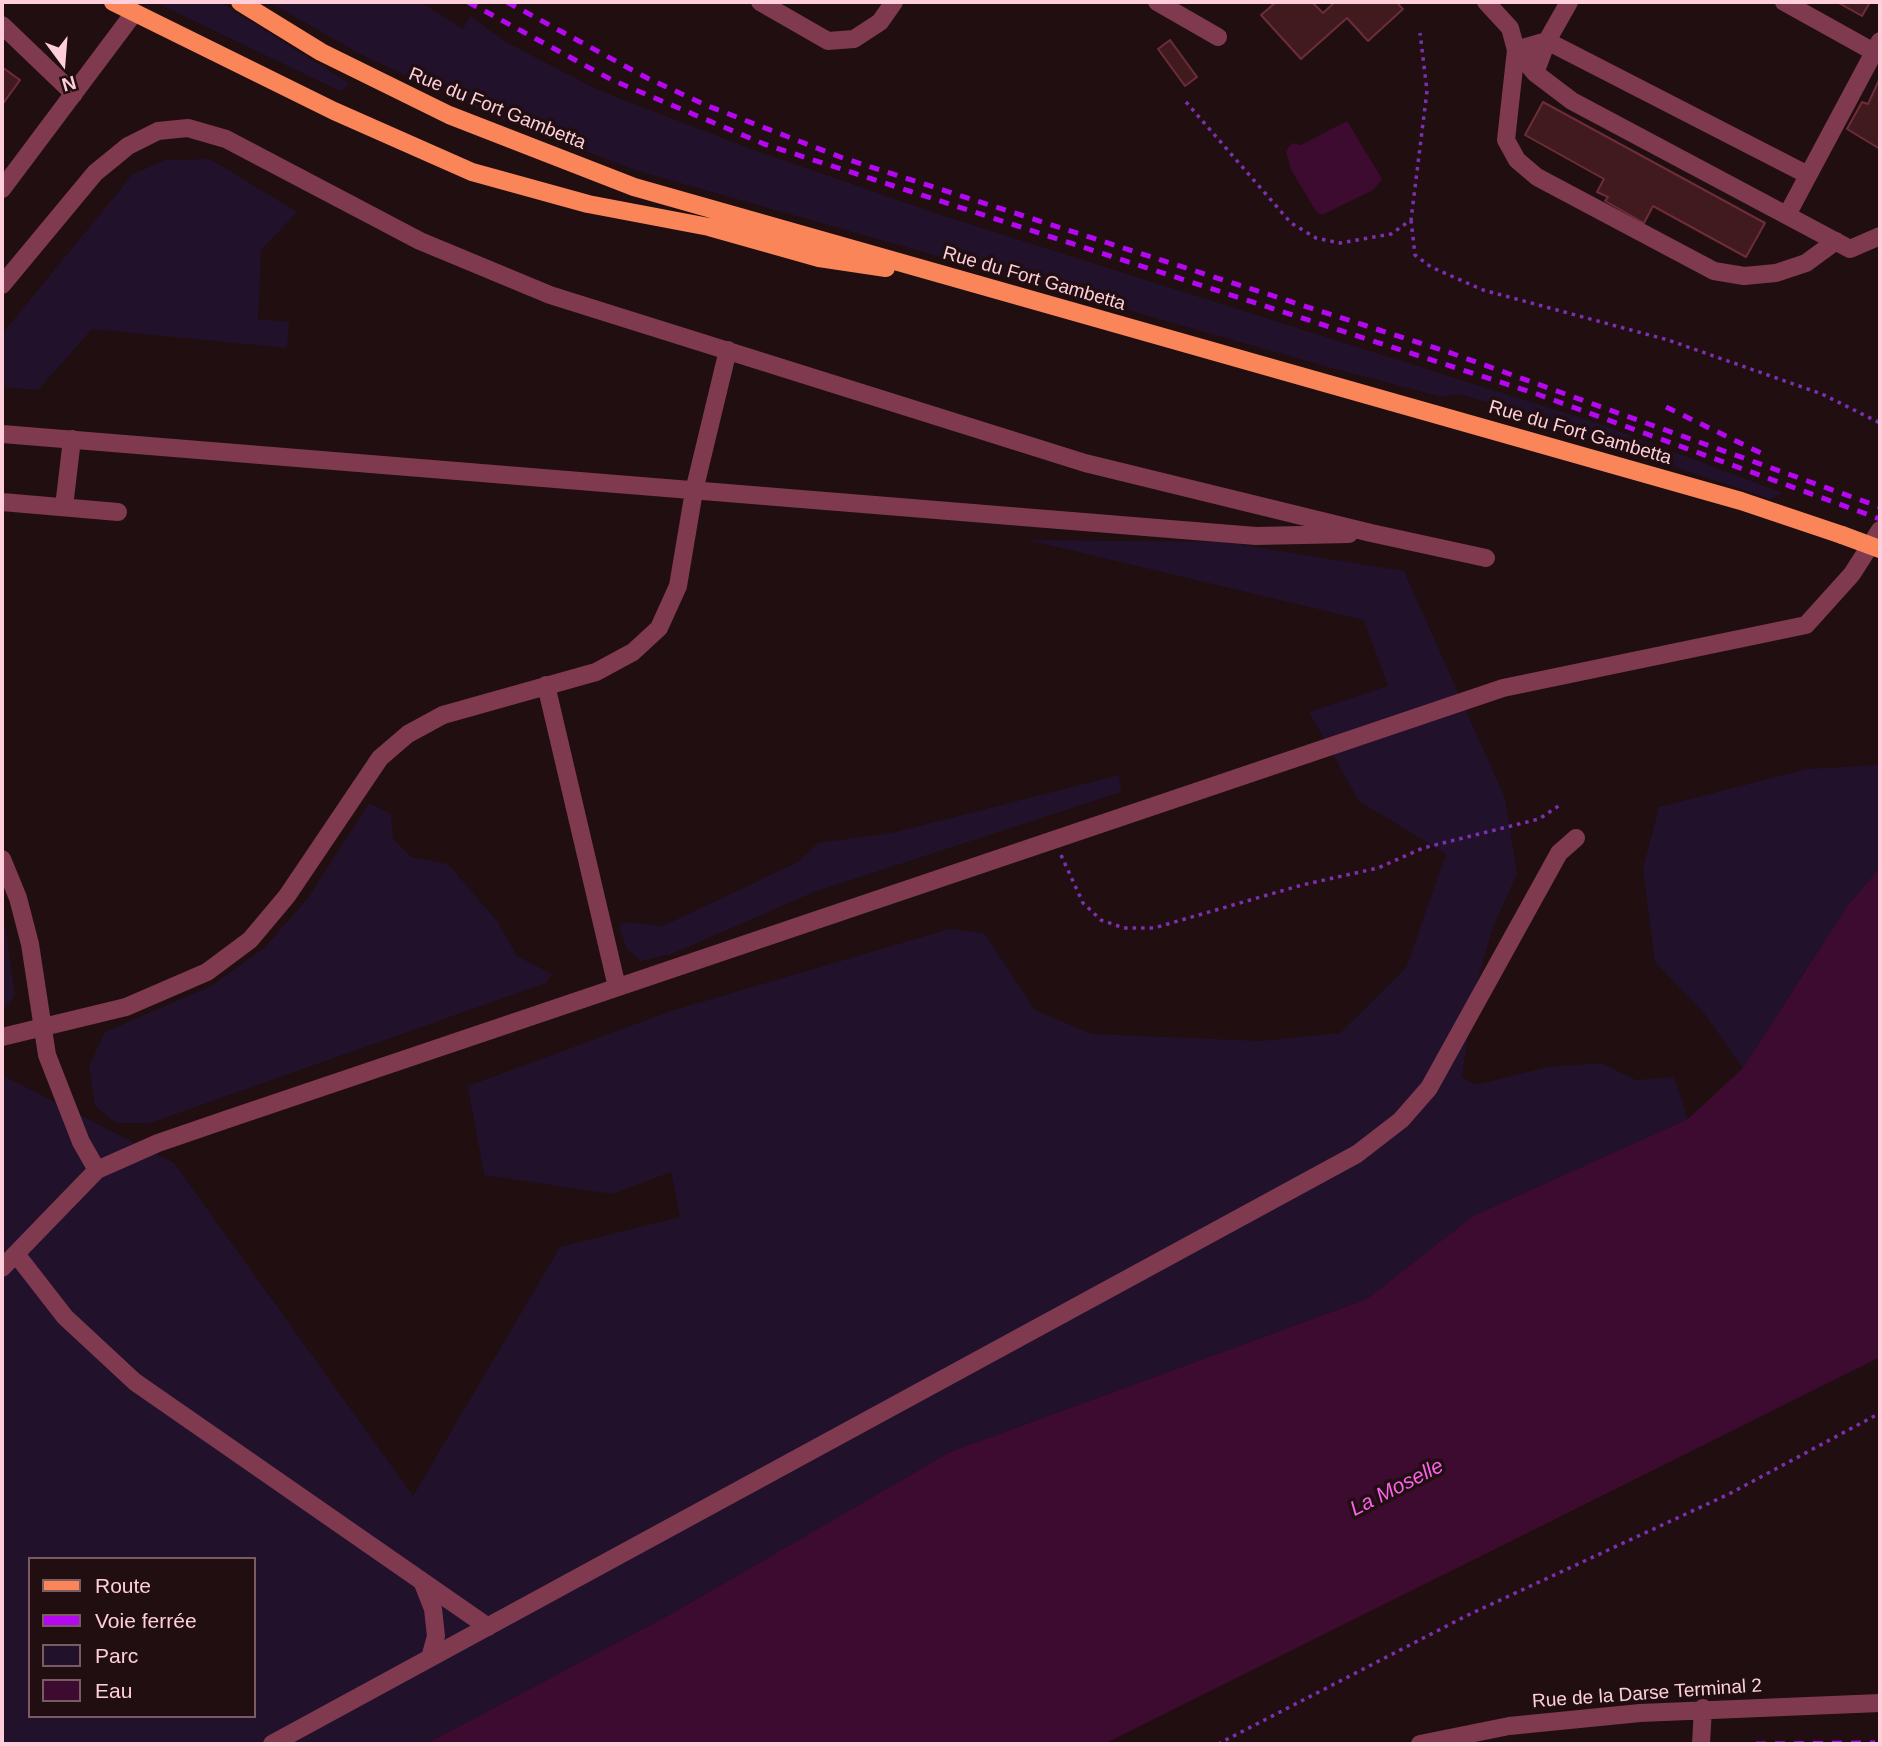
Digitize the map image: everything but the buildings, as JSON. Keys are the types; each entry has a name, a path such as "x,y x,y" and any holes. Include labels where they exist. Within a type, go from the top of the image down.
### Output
{"main road":[{"path":"113,2 334,111 472,172 588,204 709,227 819,258 942,274"},
{"name":"Rue du Fort Gambetta","path":"240,2 361,74 449,115 634,187 1741,501 1880,549"}],"street":[{"path":"760,2 828,41 854,39 880,22 894,2"},
{"path":"1157,2 1218,37"},
{"path":"1486,2 1510,28 1516,50 1506,140 1517,160 1537,177 1714,271 1744,276 1776,273 1806,263 1836,242"},
{"path":"1535,73 1547,41 1569,2"},
{"path":"1784,2 1877,47 1787,215"},
{"path":"2,189 134,13"},
{"path":"2,25 74,94"},
{"path":"1516,50 1547,41 1808,176"},
{"path":"1516,50 1535,73 1572,101 1836,242 1850,248 1880,237"},
{"path":"2,285 95,173 128,146 158,131 188,128 226,139 420,241 498,276 1085,463 1371,533 1486,558"},
{"path":"2,1037 126,1007 207,972 250,940 280,905 380,758 408,734 443,715 596,672 633,652 659,628 678,586 694,491 728,350"},
{"path":"2,433 1256,536 1371,533"},
{"path":"64,507 72,439"},
{"path":"2,502 118,512"},
{"path":"2,1268 64,1200 97,1170 158,1143 1503,688 1806,625 1852,574 1880,530"},
{"path":"546,685 617,987"},
{"path":"272,1744 1357,1154 1401,1120 1429,1088 1559,853 1576,838"},
{"path":"2,859 18,898 30,944 47,1055 81,1142 97,1170"},
{"path":"16,1254 65,1317 135,1382 488,1626"},
{"path":"421,1580 433,1609 436,1636 430,1658"},
{"name":"Rue de la Darse Terminal 2","path":"1420,1744 1509,1726 1703,1708 1880,1703"},
{"path":"1701,1744 1703,1708"}],"path":[{"path":"1420,33 1427,91 1411,220 1415,255 1431,267 1483,290 1668,340 1822,394 1880,424"},
{"path":"1186,102 1291,223 1316,238 1340,243 1368,239 1391,234 1411,220"},
{"path":"1055,839 1083,903 1101,920 1124,928 1154,928 1302,885 1378,868 1423,848 1539,819 1560,806"},
{"path":"1218,1744 1468,1615 1729,1494 1880,1413"}],"green space":[{"path":"171,2 220,2 350,84 340,91 161,5"},
{"path":"269,2 420,2 463,29 470,16 506,42 598,90 754,150 941,215 1597,423 1783,493 1771,499 1612,446 1496,413 1490,403 1458,394 1442,397 1328,367 638,171 495,117 360,54"},
{"path":"210,159 297,212 261,250 258,319 289,322 287,348 92,329 38,390 2,387 2,334 133,174 166,160"},
{"path":"1028,540 1224,542 1404,571 1505,798 1517,874 1493,927 1475,989 1462,1077 1476,1085 1548,1067 1602,1063 1636,1080 1674,1077 1688,1119 1473,1216 1367,1299 950,1452 673,1613 426,1744 2,1744 2,1075 174,1163 413,1496 560,1247 680,1217 671,1172 612,1194 484,1175 468,1086 671,1011 949,929 984,933 1035,1010 1092,1034 1261,1041 1340,1033 1406,968 1446,854 1359,801 1309,712 1388,686 1364,620"},
{"path":"1880,765 1880,867 1846,908 1743,1068 1704,1013 1655,962 1643,869 1659,807 1807,769"},
{"path":"1119,775 1121,792 814,892 672,954 641,961 627,949 619,927 625,922 663,926 798,862 818,843 892,833"},
{"path":"369,803 391,814 393,839 411,857 448,864 497,921 517,956 552,974 546,983 150,1123 116,1123 95,1106 89,1066 105,1032 211,986 265,947 308,898"},
{"path":"2,906 15,996 2,1012"}],"water":[{"path":"1347,121 1382,179 1373,190 1322,215 1316,211 1291,170 1286,151 1292,143 1301,145"},
{"name":"La Moselle","path":"1880,867 1880,1357 1104,1744 426,1744 673,1613 950,1452 1367,1299 1473,1216 1688,1119 1743,1068 1846,908"}],"railway":[{"path":"468,2 612,80 764,144 1537,394 1880,519"},
{"path":"507,2 647,78 708,106 843,158 1451,353 1880,507"},
{"path":"1666,407 1763,454"},
{"path":"1756,1744 1875,1743"}]}
